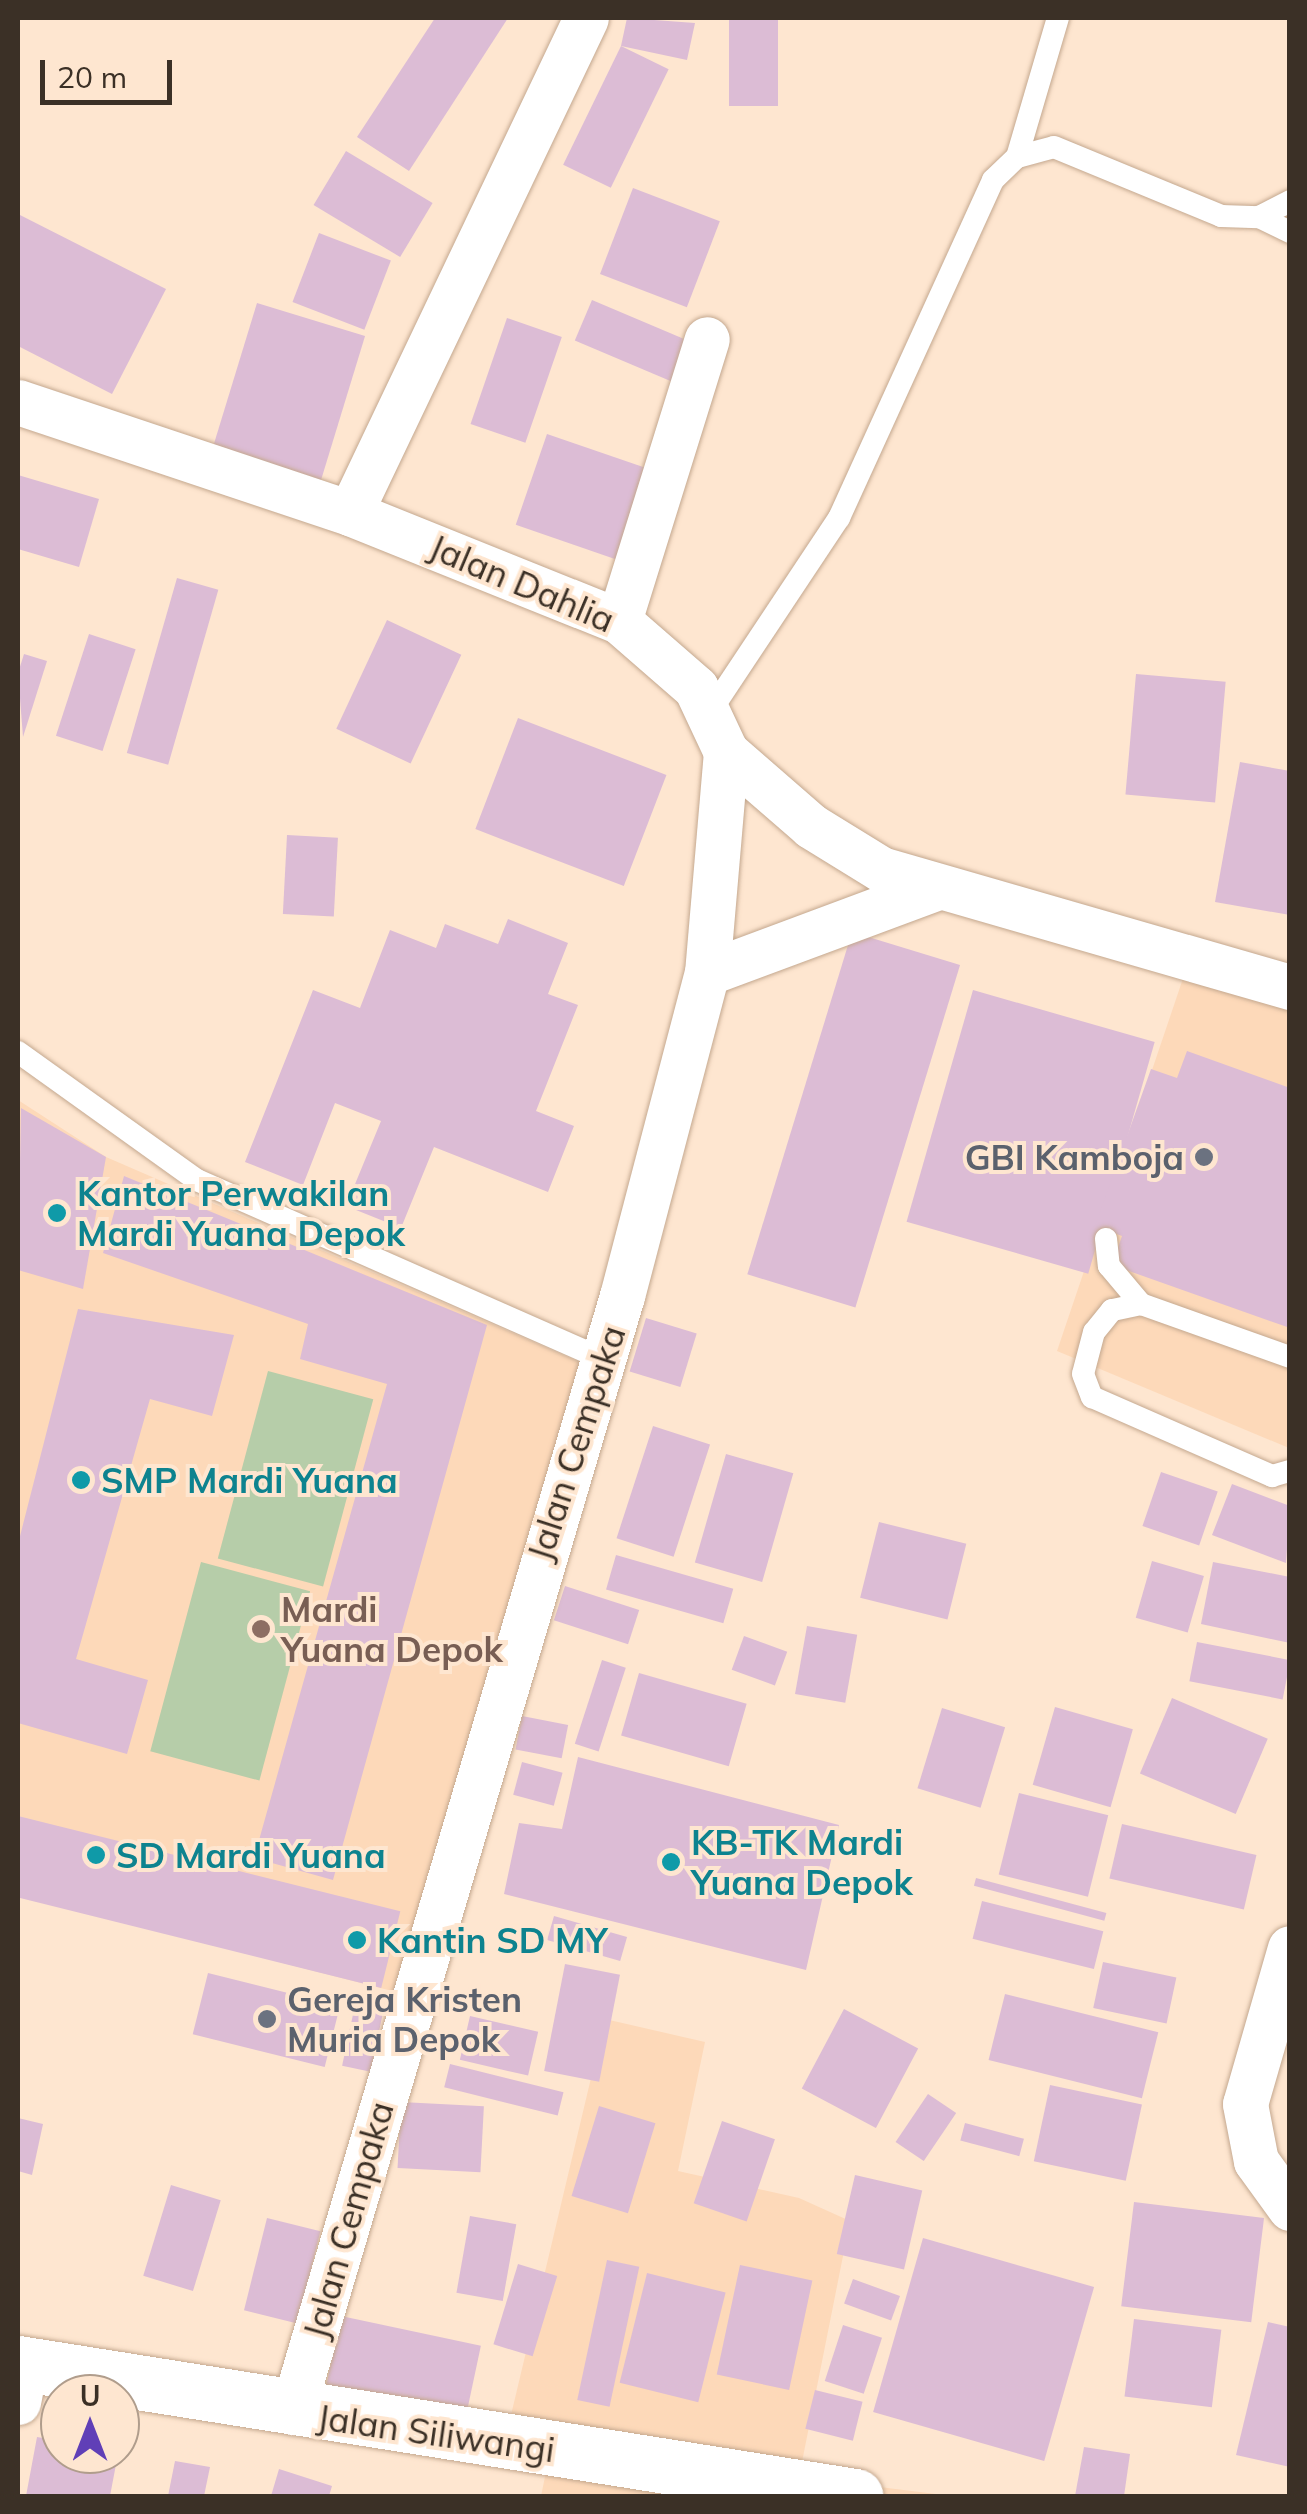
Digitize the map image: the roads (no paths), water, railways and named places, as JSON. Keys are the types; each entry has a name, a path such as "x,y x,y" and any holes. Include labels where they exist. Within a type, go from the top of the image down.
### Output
{"main road":[{"name":"Jalan Siliwangi","path":"20,2377 292,2412 739,2487 854,2496"}],"street":[{"path":"350,512 586,18"},
{"path":"619,621 706,339"},
{"name":"Jalan Dahlia","path":"18,402 350,512 619,621 677,667 718,732 810,826 881,869 936,888 1290,987"},
{"name":"Jalan Cempaka","path":"292,2412 604,1358 707,973 718,732"},
{"path":"707,973 936,888"},
{"path":"1290,1948 1245,2104 1256,2161 1290,2208"}],"lane":[{"path":"1017,157 1058,18"},
{"path":"718,732 839,518 993,180 1017,157 1054,147 1221,216 1258,217 1290,232"},
{"path":"1258,217 1290,202"},
{"path":"18,1052 197,1180 604,1358"},
{"path":"1106,1239 1108,1266 1142,1304 1290,1357"},
{"path":"1142,1304 1112,1310 1094,1332 1083,1374 1092,1397 1272,1476 1290,1471"}],"place":[{"name":"GBI Kamboja","path":"1204,1157"},
{"name":"Kantor Perwakilan Mardi Yuana Depok","path":"57,1213"},
{"name":"SMP Mardi Yuana","path":"81,1480"},
{"name":"Mardi Yuana Depok","path":"261,1629"},
{"name":"SD Mardi Yuana","path":"96,1855"},
{"name":"KB-TK Mardi Yuana Depok","path":"671,1862"},
{"name":"Kantin SD MY","path":"357,1940"},
{"name":"Gereja Kristen Muria Depok","path":"267,2019"}]}
